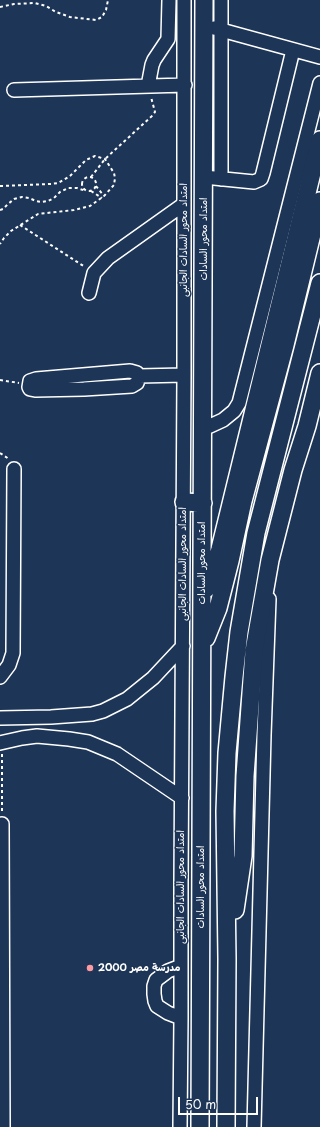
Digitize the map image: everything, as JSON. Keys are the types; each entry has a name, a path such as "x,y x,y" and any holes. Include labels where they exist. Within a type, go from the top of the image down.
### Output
{"main road":[{"name":"امتداد محور السادات","path":"200,1127 204,0"},
{"path":"202,596 210,580 220,549 320,140"},
{"path":"202,650 218,608 243,500 285,345 320,201"},
{"path":"226,1127 227,959 225,811 227,753 239,632 256,533 320,283"},
{"path":"227,959 243,856 245,776 254,651 270,560 320,373"},
{"path":"184,502 203,503"}],"street":[{"path":"148,86 154,60 168,39 169,0"},
{"name":"امتداد محور السادات الجانبى","path":"180,1127 184,502 184,0"},
{"path":"221,0 221,179"},
{"path":"205,25 320,57"},
{"path":"204,177 254,182 258,181 262,176 293,50"},
{"path":"203,426 210,426 223,420 234,411 239,403 320,83"},
{"path":"14,90 185,85"},
{"path":"89,293 94,273 101,264 114,252 184,204"},
{"path":"29,384 30,389 35,390 84,389 132,386 137,383 139,376 184,375"},
{"path":"0,676 9,665 13,653 14,469"},
{"path":"254,1127 270,560"},
{"path":"0,718 51,717 92,714 103,711 127,700 153,678 183,646"},
{"path":"51,717 51,736"},
{"path":"1,743 37,736 51,736 88,742 101,747 130,763 182,798"},
{"path":"2,824 1,977 3,1127"},
{"path":"181,966 168,971 156,980 154,986 154,1001 157,1006 162,1010 181,1018"}],"path":[{"path":"0,7 14,4 35,3 46,6 56,12 70,17 96,20 102,17 106,10 108,0"},
{"path":"86,191 82,186 83,180 91,177 105,159 155,112 148,86"},
{"path":"0,186 58,183 70,176 86,160 95,156 105,159 114,173 115,178 114,186 90,206 74,210 38,214 11,231 0,244"},
{"path":"91,177 96,182 96,186 103,196"},
{"path":"91,191 96,186"},
{"path":"0,210 14,199 22,197 42,202 48,201 68,188 91,191 103,196"},
{"path":"20,225 94,273"},
{"path":"0,380 29,384"},
{"path":"1,743 2,824"}],"place":[{"name":"مدرسة مصر 2000","path":"90,968"}]}
